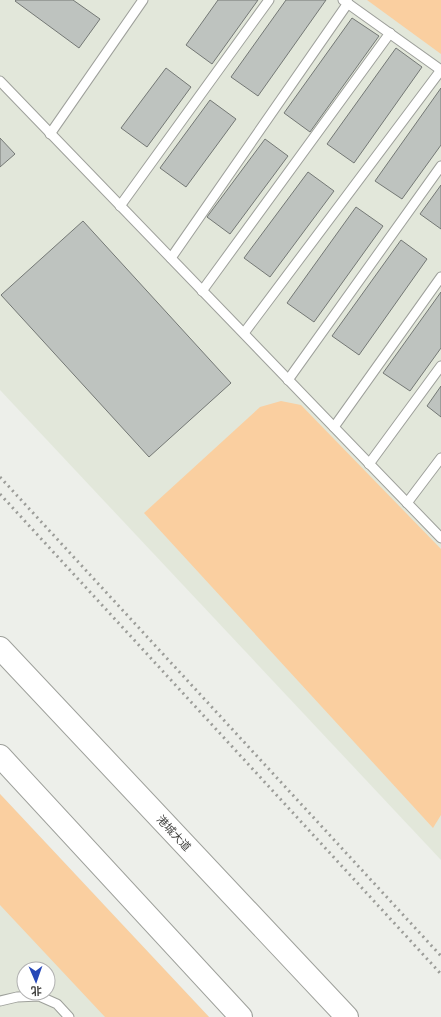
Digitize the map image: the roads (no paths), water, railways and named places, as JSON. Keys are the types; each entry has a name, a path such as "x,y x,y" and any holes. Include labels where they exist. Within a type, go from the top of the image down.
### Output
{"main road":[{"name":"港城大道","path":"0,648 347,1017"},
{"path":"0,756 241,1017"}],"lane":[{"path":"50,134 143,0"},
{"path":"120,206 269,0"},
{"path":"171,258 345,2 441,70 244,334"},
{"path":"202,291 390,34"},
{"path":"0,82 441,538"},
{"path":"288,380 441,166"},
{"path":"334,427 441,277"},
{"path":"370,464 441,366"},
{"path":"407,503 441,458"},
{"path":"0,1001 17,997 39,996 57,1004 69,1017"}],"railway":[{"path":"0,477 441,956"},
{"path":"0,494 441,974"}]}
